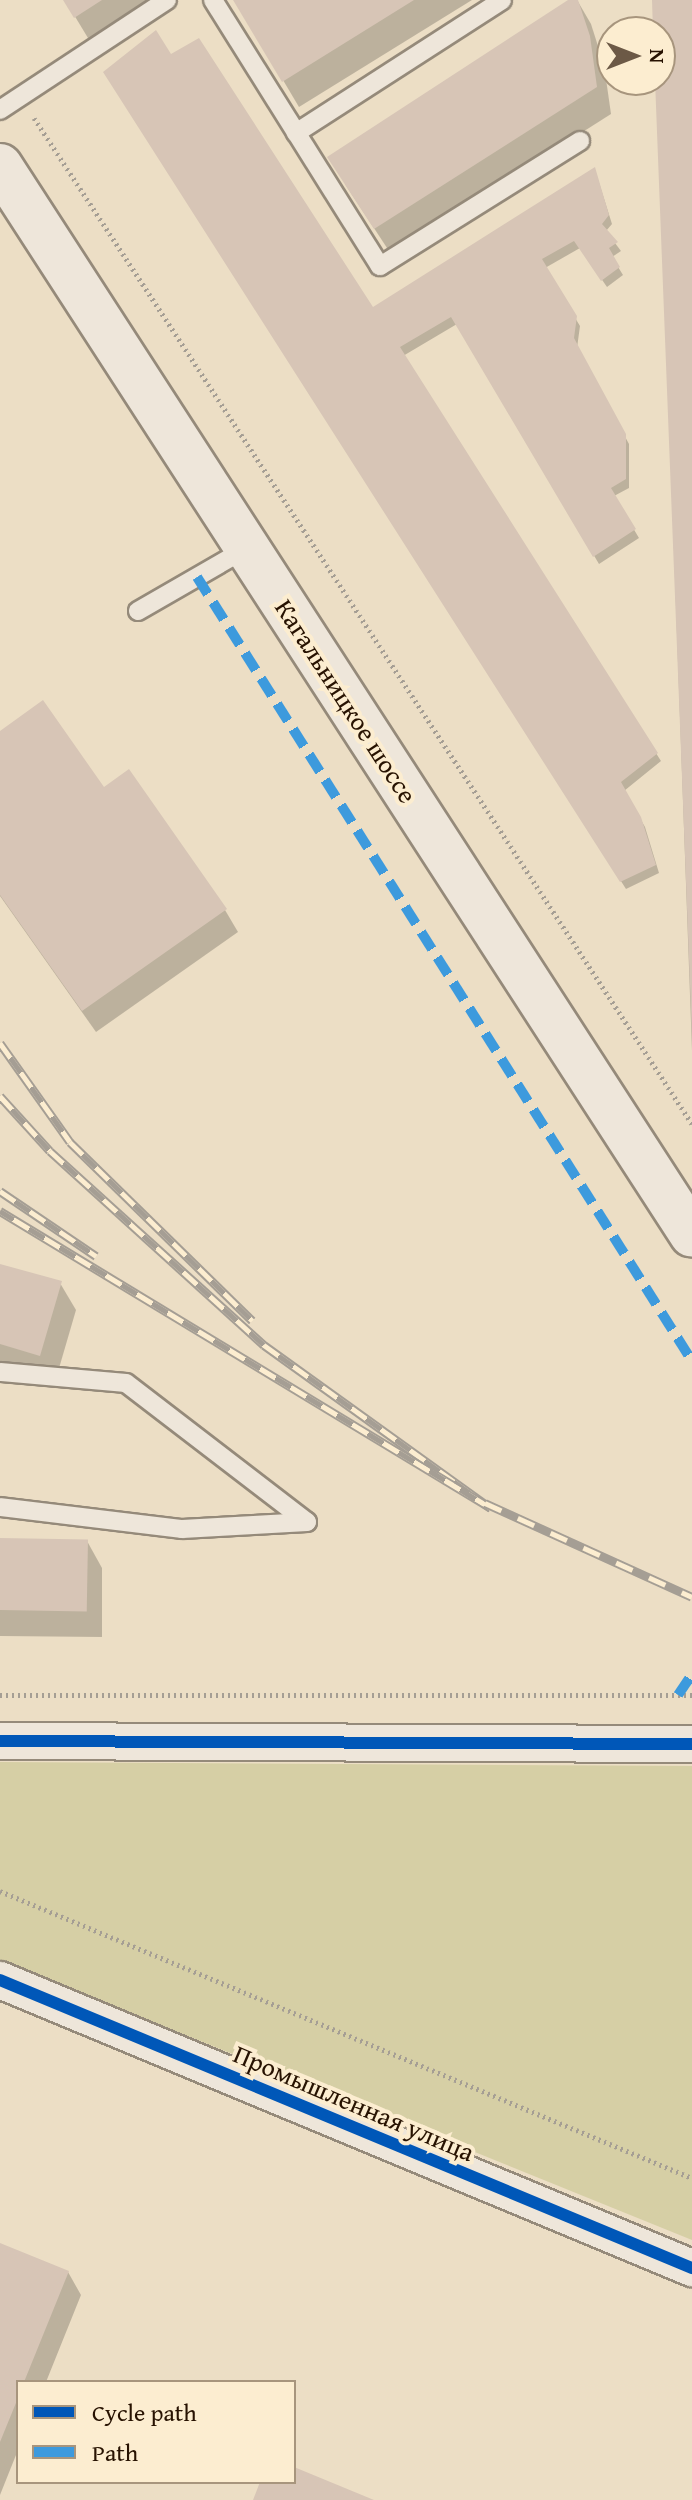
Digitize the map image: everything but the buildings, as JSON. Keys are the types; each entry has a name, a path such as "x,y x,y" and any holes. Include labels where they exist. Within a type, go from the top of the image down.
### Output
{"main road":[{"name":"Кагальницкое шоссе","path":"0,166 692,1235"}],"street":[{"path":"0,1741 692,1744"},
{"name":"Промышленная улица","path":"0,1980 692,2268"}],"lane":[{"path":"0,110 167,0"},
{"path":"213,0 380,266 580,141"},
{"path":"296,133 502,0"},
{"path":"138,611 247,548"},
{"path":"0,1372 126,1383 307,1522 182,1529 0,1507"}],"path":[{"path":"20,97 692,1124"},
{"path":"0,1695 692,1695"},
{"path":"0,1891 692,2178"}],"shaded area":[{"path":"0,1762 692,1766 692,2240 0,1960"}],"railway":[{"path":"0,1043 70,1142 252,1320"},
{"path":"0,1096 50,1151 264,1345 491,1508 0,1211"},
{"path":"0,1191 96,1256"},
{"path":"485,1503 692,1597"}],"marked path":[{"path":"197,577 692,1361"},
{"path":"678,1695 692,1674"}],"cycle path":[{"path":"0,1741 692,1744"},
{"path":"0,1980 692,2268"}]}
